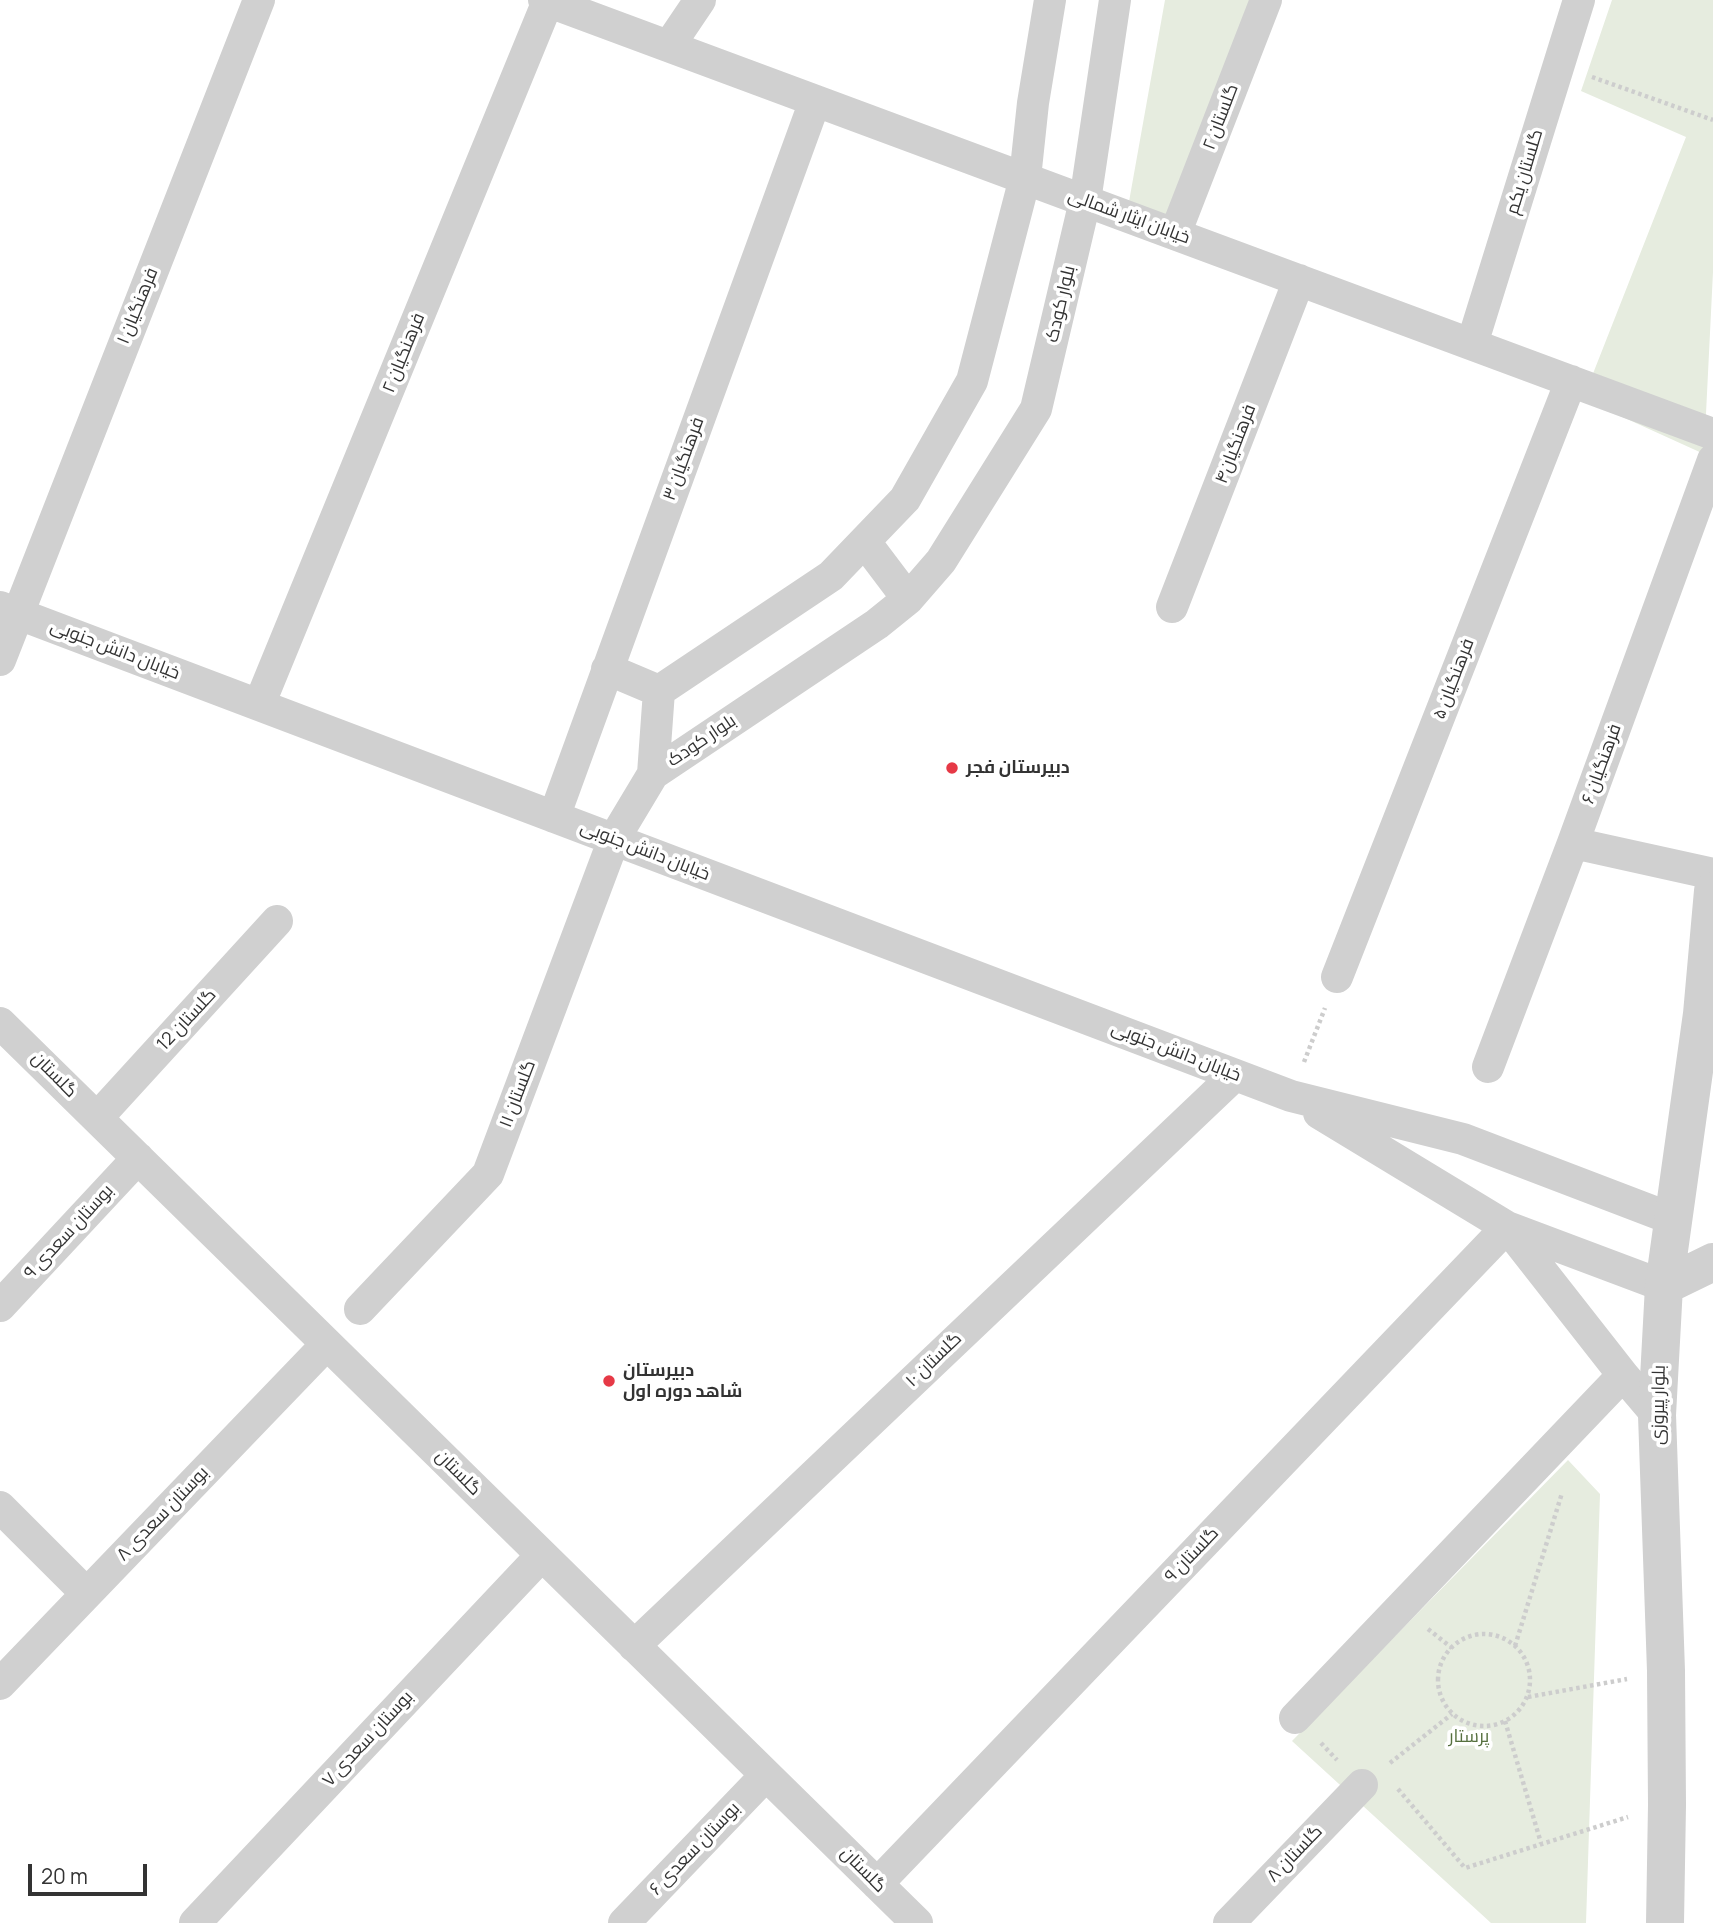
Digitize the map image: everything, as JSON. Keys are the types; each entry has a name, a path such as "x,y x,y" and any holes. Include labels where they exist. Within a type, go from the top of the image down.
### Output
{"street":[{"name":"فرهنگیان ۱","path":"0,660 8,610 259,0"},
{"path":"668,46 700,0"},
{"path":"607,669 659,691 831,576 905,499 972,381 1024,178 1050,0"},
{"name":"بلوار کودک","path":"653,774 877,624 908,599 941,561 1036,409 1085,201 1115,0"},
{"name":"گلستان ۲","path":"1175,234 1266,0"},
{"name":"گلستان یکم","path":"1472,344 1579,0"},
{"name":"خیابان ایثار شمالی","path":"546,1 1713,434"},
{"name":"فرهنگیان ۲","path":"260,705 546,1"},
{"name":"فرهنگیان ۳","path":"554,817 815,101"},
{"name":"فرهنگیان۴","path":"1172,607 1299,280"},
{"name":"فرهنگیان ۵","path":"1337,977 1571,381"},
{"name":"فرهنگیان ۶","path":"1488,1067 1713,460"},
{"path":"865,542 908,599"},
{"name":"خیابان دانش جنوبی","path":"8,610 1291,1096 1463,1139 1675,1220"},
{"name":"بلوار کودک","path":"653,774 659,691"},
{"name":"گلستان ۱۱","path":"360,1309 488,1174 614,839 653,774"},
{"path":"1573,843 1713,874"},
{"name":"بلوار پیروزی","path":"1665,1923 1666,1671 1657,1415 1664,1286 1702,1014 1713,891"},
{"name":"گلستان 12","path":"97,1118 277,922"},
{"name":"گلستان","path":"0,1023 916,1923"},
{"name":"گلستان ۱۰","path":"634,1646 1235,1075"},
{"name":"خیابان دانش جنوبی","path":"1291,1096 1507,1227 1664,1286"},
{"name":"بوستان سعدی ۹","path":"0,1306 138,1158"},
{"path":"1675,1220 1713,1238"},
{"name":"خیابان دانش جنوبی","path":"1507,1227 1657,1415"},
{"name":"گلستان ۹","path":"877,1884 1507,1227"},
{"path":"1664,1286 1713,1262"},
{"name":"بوستان سعدی ۸","path":"0,1684 327,1344"},
{"path":"1295,1718 1623,1375"},
{"path":"0,1507 86,1593"},
{"name":"بوستان سعدی ۷","path":"195,1923 542,1555"},
{"name":"بوستان سعدی ۶","path":"624,1923 766,1775"},
{"name":"گلستان ۸","path":"1228,1923 1372,1777"}],"path":[{"path":"1559,65 1713,120"},
{"path":"1291,1096 1337,977"},
{"path":"1515,1646 1562,1491"},
{"path":"1485,1633 1507,1639 1523,1654 1531,1675 1528,1698 1515,1716 1505,1721 1494,1726 1472,1725 1452,1714 1440,1696 1438,1674 1447,1653 1464,1639 1485,1633"},
{"path":"1528,1698 1666,1671"},
{"path":"1372,1777 1452,1714"},
{"path":"1295,1718 1372,1777 1465,1868 1667,1805"},
{"path":"1505,1721 1541,1843"}],"green space":[{"path":"1165,0 1253,0 1163,238 1125,224"},
{"path":"1612,0 1713,0 1713,272 1704,454 1583,399 1686,137 1581,91"},
{"name":"پرستار","path":"1568,1460 1600,1494 1586,1923 1491,1923 1292,1741"}],"place":[{"name":"دبیرستان فجر","path":"952,768"},
{"name":"دبیرستان شاهد دوره اول","path":"609,1381"}]}
